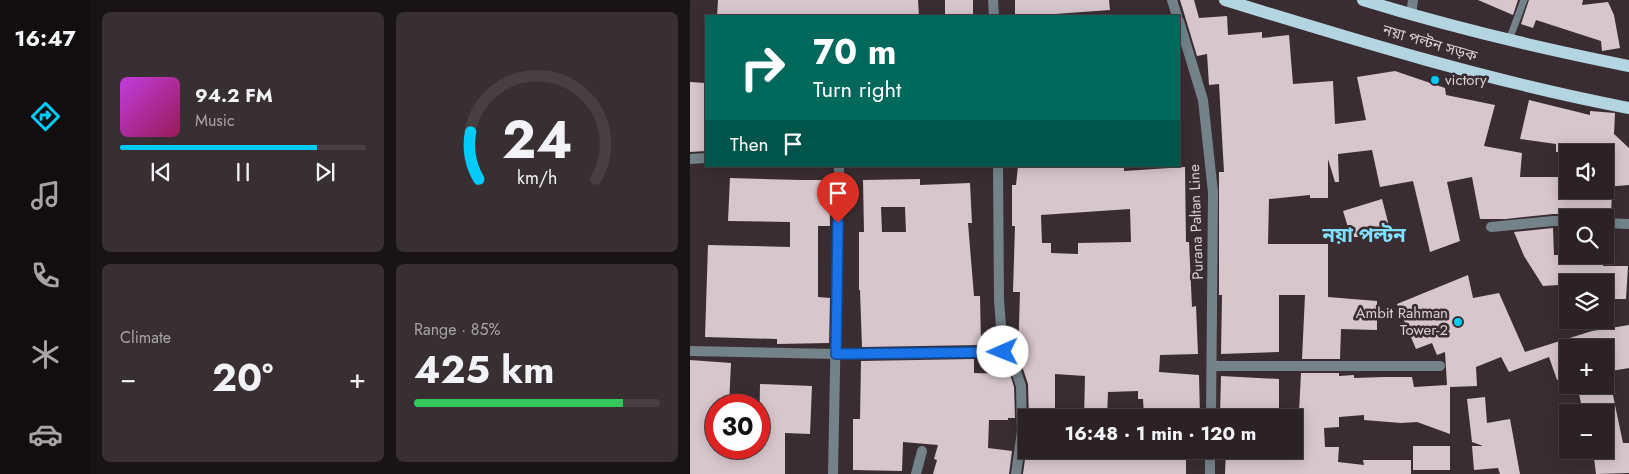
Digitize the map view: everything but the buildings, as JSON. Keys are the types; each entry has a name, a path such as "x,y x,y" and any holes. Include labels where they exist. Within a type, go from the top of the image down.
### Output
{"main road":[{"name":"নয়া পল্টন সড়ক","path":"1225,0 1505,81 1564,96 1629,108"},
{"name":"নয়া পল্টন সড়ক","path":"1363,0 1411,15 1509,40 1629,66"}],"street":[{"path":"993,0 994,15"},
{"path":"1172,0 1177,15"},
{"path":"1411,15 1413,0"},
{"name":"Purana Paltan Line","path":"1180,24 1203,100 1213,192 1211,409"},
{"path":"690,159 705,158"},
{"path":"833,474 839,167"},
{"path":"998,167 999,300 1003,352 1015,368 1021,386 1022,431 1016,474"},
{"path":"1490,227 1559,221"},
{"path":"1614,223 1629,224"},
{"path":"690,351 836,354 1003,352"},
{"path":"1212,366 1440,366"},
{"path":"916,474 922,451"},
{"path":"1210,459 1210,474"}],"lane":[{"path":"1509,40 1524,0"}],"place":[{"name":"victory","path":"1435,80"},
{"name":"Ambit Rahman Tower-2","path":"1458,322"}],"district":[{"name":"নয়া পল্টন","path":"1364,235"}],"route":[{"path":"838,223 836,354 1003,352"}]}
